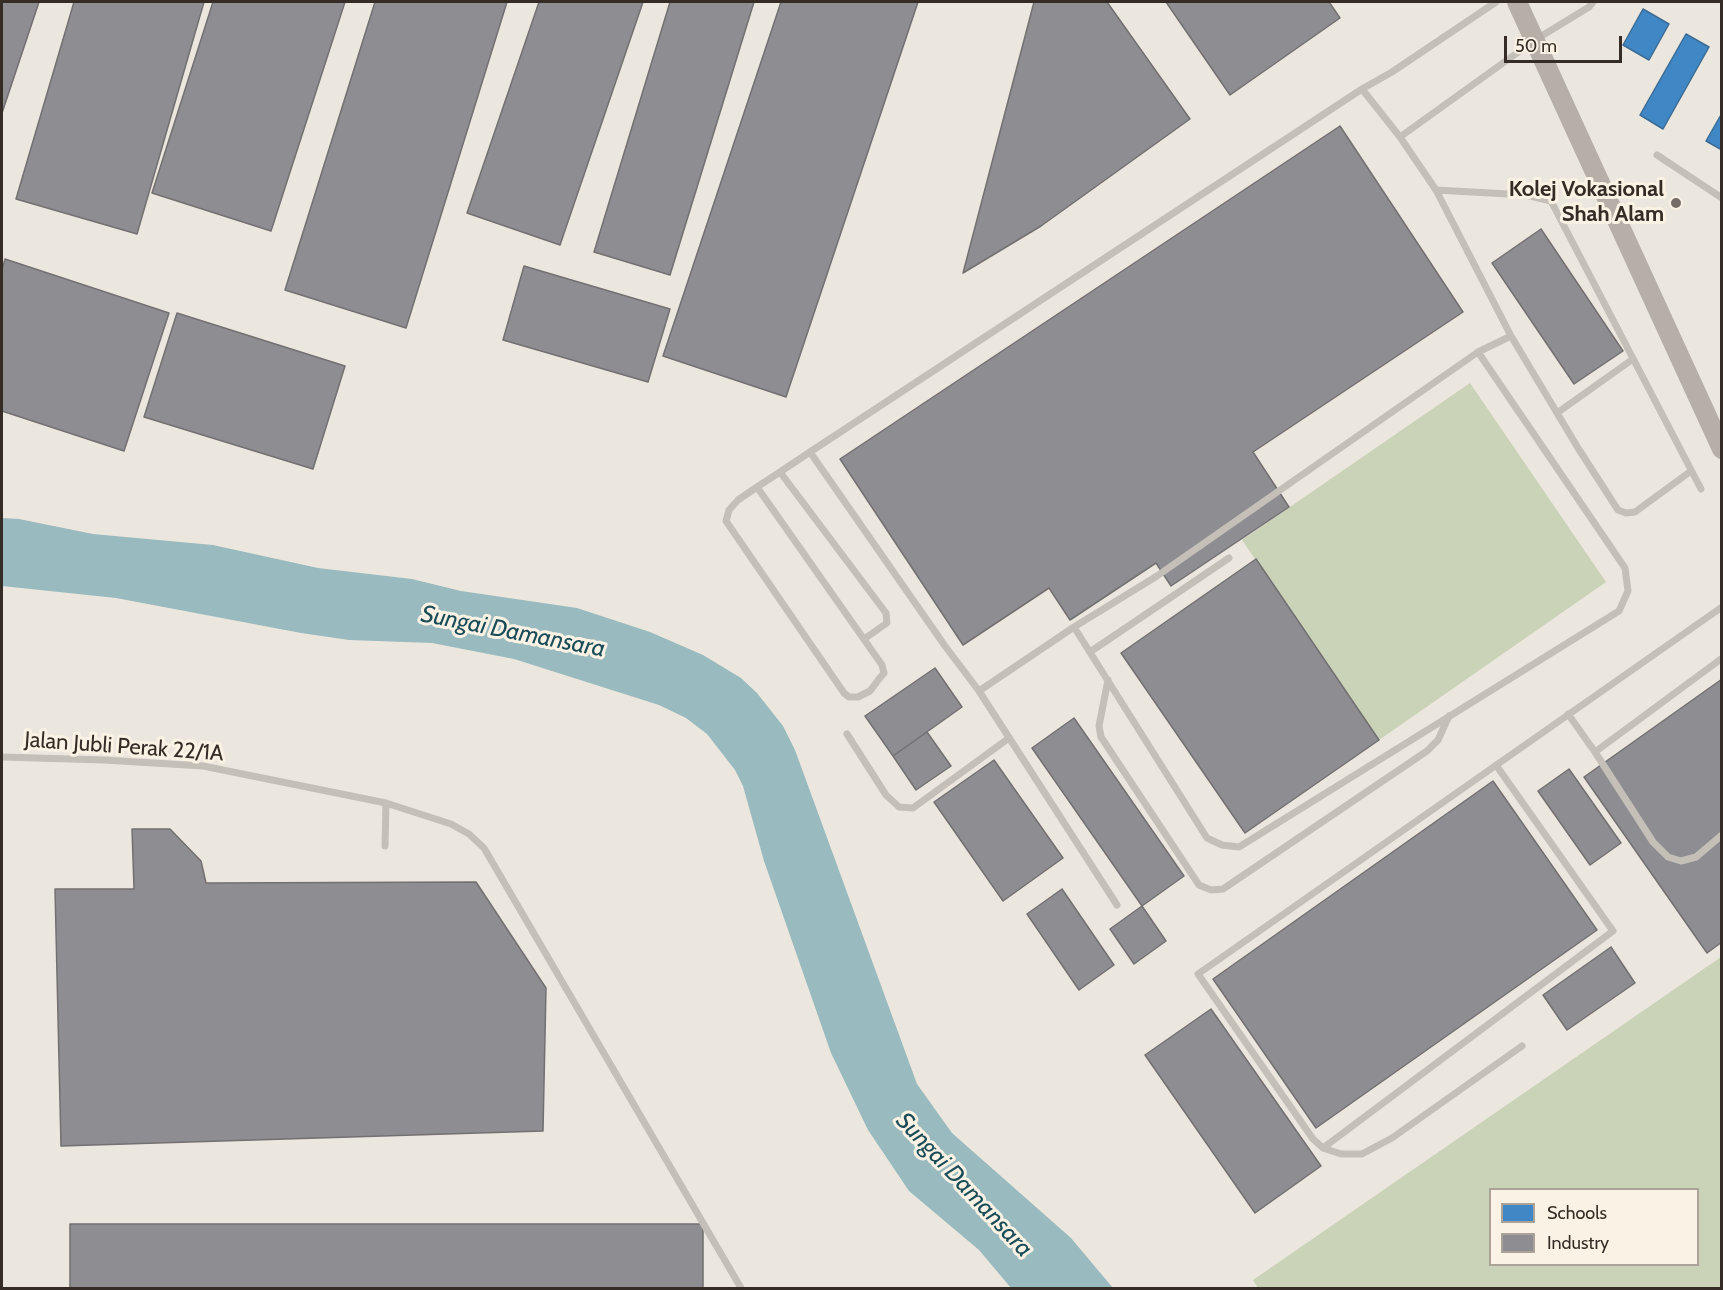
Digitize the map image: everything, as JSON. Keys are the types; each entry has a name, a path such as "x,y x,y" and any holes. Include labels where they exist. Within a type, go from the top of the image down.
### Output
{"main road":[{"path":"1517,2 1722,449"}],"lane":[{"path":"757,487 882,664 884,672 870,691 858,697 849,697 844,693 726,522 729,510 738,500 757,487 810,452 1362,89 1392,72 1496,2"},
{"path":"1400,137 1535,40 1589,7 1593,2"},
{"path":"1362,89 1400,137 1436,190 1511,336 1618,510 1626,513 1635,512 1691,471"},
{"path":"1657,155 1722,198"},
{"path":"1436,190 1526,195 1551,201 1701,489"},
{"path":"979,691 1074,627 1157,576 1478,352 1511,336"},
{"path":"1074,627 1207,838 1222,845 1239,847 1620,611 1628,591 1625,568 1478,352"},
{"path":"1557,413 1633,359"},
{"path":"810,452 979,691 1117,905"},
{"path":"780,472 886,613 887,623 864,639"},
{"path":"1090,652 1229,558"},
{"path":"1522,1046 1392,1138 1362,1154 1341,1154 1323,1148 1313,1139 1198,974 1722,607"},
{"path":"1595,752 1721,659"},
{"path":"1108,680 1099,726 1101,737 1199,885 1211,890 1222,889 1427,751 1438,740 1449,716"},
{"path":"1568,714 1653,842 1668,857 1681,861 1696,856 1722,835"},
{"path":"847,734 886,795 899,807 913,808 1009,738"},
{"name":"Jalan Jubli Perak 22/1A","path":"2,757 203,766 386,803 451,824 469,834 484,848 741,1288"},
{"path":"1323,1148 1613,931 1496,765"},
{"path":"385,846 386,803"}],"green space":[{"path":"1470,383 1606,582 1379,740 1242,540"},
{"path":"1721,957 1721,1288 1258,1288 1253,1280"}],"water":[{"name":"Sungai Damansara","path":"2,518 19,519 93,534 213,545 318,568 412,579 461,591 577,608 650,632 703,655 741,678 757,693 783,726 795,750 917,1084 952,1133 1071,1238 1113,1288 1011,1288 979,1250 909,1191 868,1130 831,1053 764,861 743,786 735,770 707,734 686,718 659,705 514,659 432,643 349,640 116,598 2,586"}],"building: Schools":[{"path":"1643,9 1669,24 1649,60 1623,45"},
{"path":"1686,34 1709,47 1663,129 1640,115"},
{"path":"1722,113 1722,150 1706,141"}],"building: Industry":[{"path":"2,2 39,2 2,113"},
{"path":"74,2 204,2 137,234 16,199"},
{"path":"213,2 345,2 271,231 152,193"},
{"path":"375,2 507,2 406,328 285,290"},
{"path":"539,2 643,2 560,245 467,213"},
{"path":"670,2 754,2 670,275 594,252"},
{"path":"781,2 918,2 786,397 663,356"},
{"path":"1034,2 1107,2 1190,119 1041,226 963,273"},
{"path":"1166,2 1329,2 1340,18 1230,95"},
{"path":"1340,126 1463,312 1253,452 1289,507 1171,586 1156,563 1070,620 1049,588 963,645 840,459"},
{"path":"1541,229 1623,351 1574,384 1492,263"},
{"path":"5,259 169,313 124,451 2,411 2,270"},
{"path":"524,266 670,309 648,382 503,340"},
{"path":"177,313 345,366 313,469 144,417"},
{"path":"1256,559 1379,740 1245,833 1121,653"},
{"path":"935,668 962,707 893,756 865,716"},
{"path":"1722,679 1722,942 1707,953 1584,777"},
{"path":"1074,718 1184,876 1142,906 1032,748"},
{"path":"927,732 951,766 916,790 893,756"},
{"path":"994,760 1063,858 1003,901 934,802"},
{"path":"1569,769 1621,843 1590,865 1538,791"},
{"path":"1493,781 1597,930 1316,1128 1213,979"},
{"path":"132,829 170,829 201,861 206,883 476,882 546,988 543,1131 61,1146 55,889 134,889"},
{"path":"1062,889 1114,965 1079,990 1027,914"},
{"path":"1142,906 1166,941 1134,964 1110,929"},
{"path":"1611,947 1635,983 1567,1030 1543,995"},
{"path":"1211,1009 1321,1166 1255,1213 1145,1055"},
{"path":"70,1224 703,1224 703,1288 70,1288"}],"place":[{"name":"Kolej Vokasional Shah Alam","path":"1676,203"}]}
